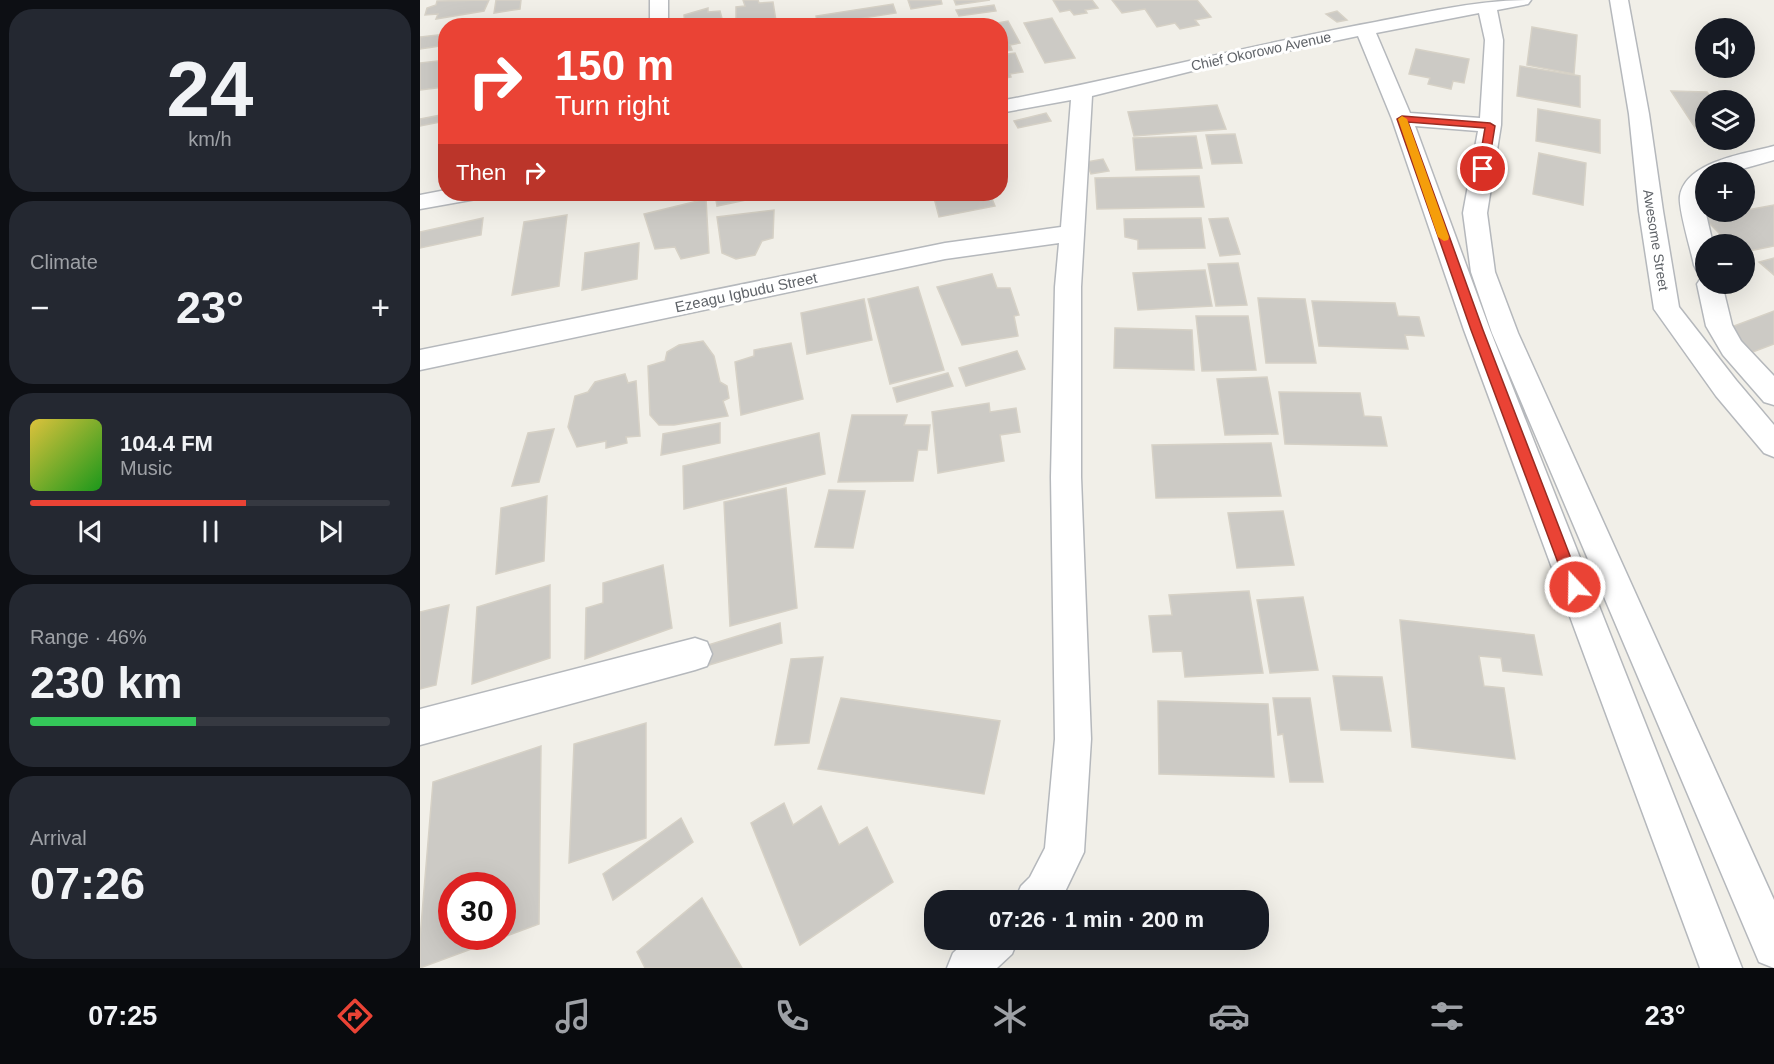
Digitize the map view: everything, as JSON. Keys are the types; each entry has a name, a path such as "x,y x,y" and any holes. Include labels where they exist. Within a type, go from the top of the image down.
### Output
{"street":[{"path":"659,0 659,18"},
{"name":"Chief Okorowo Avenue","path":"1008,106 1082,92 1204,62 1522,0"},
{"name":"Awesome Street","path":"1619,0 1639,114 1651,211 1667,309 1726,388 1774,444"},
{"path":"1487,6 1494,40 1490,126 1475,213 1483,272 1505,333 1774,947"},
{"path":"1365,30 1402,119 1477,330 1721,968"},
{"path":"1045,890 1064,852 1073,739 1066,477 1068,287 1082,92"},
{"path":"1402,119 1490,126"},
{"path":"1744,162 1774,153"},
{"path":"1695,186 1691,197 1695,215"},
{"path":"420,202 438,199"},
{"name":"Ezeagu Igbudu Street","path":"420,360 945,250 1073,234"},
{"path":"1712,294 1719,326 1732,348 1774,394"},
{"path":"420,727 695,654"},
{"path":"968,968 986,950"}],"building":[{"path":"489,0 484,11 436,19 438,14 425,15 427,8 436,5 437,1"},
{"path":"496,0 521,0 520,9 494,13"},
{"path":"743,0 758,0 759,3 773,2 776,18 736,18 736,7 745,6"},
{"path":"908,0 941,0 942,4 911,9"},
{"path":"954,0 990,0 956,5"},
{"path":"1053,0 1092,0 1098,8 1074,15 1070,10 1060,12"},
{"path":"1112,0 1197,0 1211,17 1195,20 1199,25 1180,29 1175,23 1157,27 1145,9 1122,13"},
{"path":"893,4 896,13 864,18 816,18 816,16"},
{"path":"994,5 996,11 959,16 956,10"},
{"path":"708,8 708,12 720,11 722,18 684,18 684,15"},
{"path":"1337,11 1347,20 1337,22 1326,14"},
{"path":"1052,18 1075,58 1045,63 1024,23"},
{"path":"1008,21 1020,43 1010,45 1012,50 1008,51"},
{"path":"1532,27 1577,35 1574,74 1527,65"},
{"path":"438,35 438,46 420,49 420,37"},
{"path":"1416,49 1469,59 1464,83 1453,81 1451,89 1428,84 1430,78 1409,74"},
{"path":"1015,53 1023,72 1010,74 1011,77 1008,78 1008,54"},
{"path":"438,61 438,88 420,90 420,63"},
{"path":"1520,66 1580,76 1580,107 1517,96"},
{"path":"1671,91 1695,92 1695,127"},
{"path":"1217,105 1226,129 1134,136 1128,112"},
{"path":"1538,109 1600,120 1600,153 1536,141"},
{"path":"1046,113 1051,121 1018,128 1014,121"},
{"path":"438,116 438,123 420,126 420,119"},
{"path":"1235,134 1242,163 1212,164 1206,135"},
{"path":"1196,136 1202,168 1136,170 1133,138"},
{"path":"1539,153 1586,163 1583,205 1533,194"},
{"path":"1103,159 1109,171 1091,174 1086,162"},
{"path":"1199,176 1204,207 1097,209 1095,178"},
{"path":"706,201 709,253 681,259 675,247 655,249 644,214"},
{"path":"716,201 741,201 717,206"},
{"path":"935,201 993,201 995,206 939,217"},
{"path":"1774,205 1774,246 1755,250 1755,234 1720,234 1708,222 1755,222 1755,209"},
{"path":"774,210 773,238 762,241 755,255 736,259 722,253 717,217"},
{"path":"567,215 559,286 512,295 524,222"},
{"path":"483,218 481,235 420,248 420,232"},
{"path":"1201,218 1205,248 1138,249 1138,240 1125,237 1124,219"},
{"path":"1228,218 1240,254 1220,256 1209,219"},
{"path":"639,243 637,279 582,290 585,253"},
{"path":"1774,258 1774,275 1759,262"},
{"path":"1238,263 1247,305 1216,306 1208,264"},
{"path":"1205,270 1212,306 1138,310 1133,273"},
{"path":"992,274 997,288 1010,288 1019,315 1014,316 1018,336 962,345 937,287"},
{"path":"918,287 944,370 890,384 868,299"},
{"path":"1258,298 1305,299 1316,363 1266,363"},
{"path":"864,299 872,340 807,354 801,313"},
{"path":"1312,301 1395,303 1398,316 1419,317 1424,336 1405,335 1408,349 1319,346"},
{"path":"1774,311 1774,344 1753,352 1726,329"},
{"path":"1196,316 1248,316 1256,370 1202,371"},
{"path":"1115,328 1192,330 1194,370 1114,368"},
{"path":"703,341 714,356 720,382 727,386 729,398 723,401 728,416 674,425 659,425 650,415 648,366 665,361 667,352 679,345"},
{"path":"791,343 803,399 741,415 735,362 754,356 754,350"},
{"path":"1017,351 1025,369 966,386 959,368"},
{"path":"948,373 953,386 897,402 893,388"},
{"path":"625,374 628,383 636,381 640,436 626,437 627,443 606,448 606,441 577,447 568,427 575,396 588,392 595,382"},
{"path":"1267,377 1278,434 1225,435 1217,379"},
{"path":"1279,392 1360,393 1364,416 1381,417 1387,446 1285,444"},
{"path":"989,403 990,412 1016,408 1020,432 1000,435 1004,461 938,473 932,412"},
{"path":"852,415 907,415 904,425 930,425 927,450 918,450 913,481 838,482"},
{"path":"720,423 720,443 661,455 663,434"},
{"path":"554,429 539,482 512,486 528,433"},
{"path":"819,433 825,474 684,509 683,466"},
{"path":"1271,443 1281,496 1156,498 1152,445"},
{"path":"786,488 797,608 730,626 724,502"},
{"path":"829,490 865,491 853,548 815,547"},
{"path":"547,496 544,561 496,574 501,508"},
{"path":"1283,511 1294,565 1237,568 1228,513"},
{"path":"663,565 672,628 585,659 586,608 603,603 603,583"},
{"path":"550,585 550,658 472,684 477,607"},
{"path":"1249,591 1263,673 1185,677 1182,651 1153,652 1149,616 1172,615 1169,595"},
{"path":"1303,597 1318,670 1270,673 1257,600"},
{"path":"449,605 436,685 420,689 420,612"},
{"path":"1400,620 1534,635 1542,675 1503,671 1501,658 1479,656 1484,686 1504,688 1515,759 1412,747"},
{"path":"780,623 782,643 696,669 695,649"},
{"path":"823,657 809,743 775,745 791,659"},
{"path":"1333,676 1382,677 1391,731 1341,730"},
{"path":"841,698 1000,721 984,794 818,769"},
{"path":"1273,698 1310,698 1323,782 1290,782 1283,734 1278,735"},
{"path":"1158,701 1268,704 1274,777 1159,774"},
{"path":"646,723 646,838 569,863 574,744"},
{"path":"541,746 539,924 516,933 516,872 438,872 438,950 469,950 420,968 420,938 433,782"},
{"path":"784,803 793,825 821,806 839,845 867,827 893,882 800,945 751,823"},
{"path":"681,818 693,842 613,900 603,874"},
{"path":"702,898 742,968 645,968 637,952"}],"slow traffic":[{"path":"1402,119 1444,237"}],"route":[{"path":"1483,169 1490,126 1402,119 1477,330 1575,587"}]}
